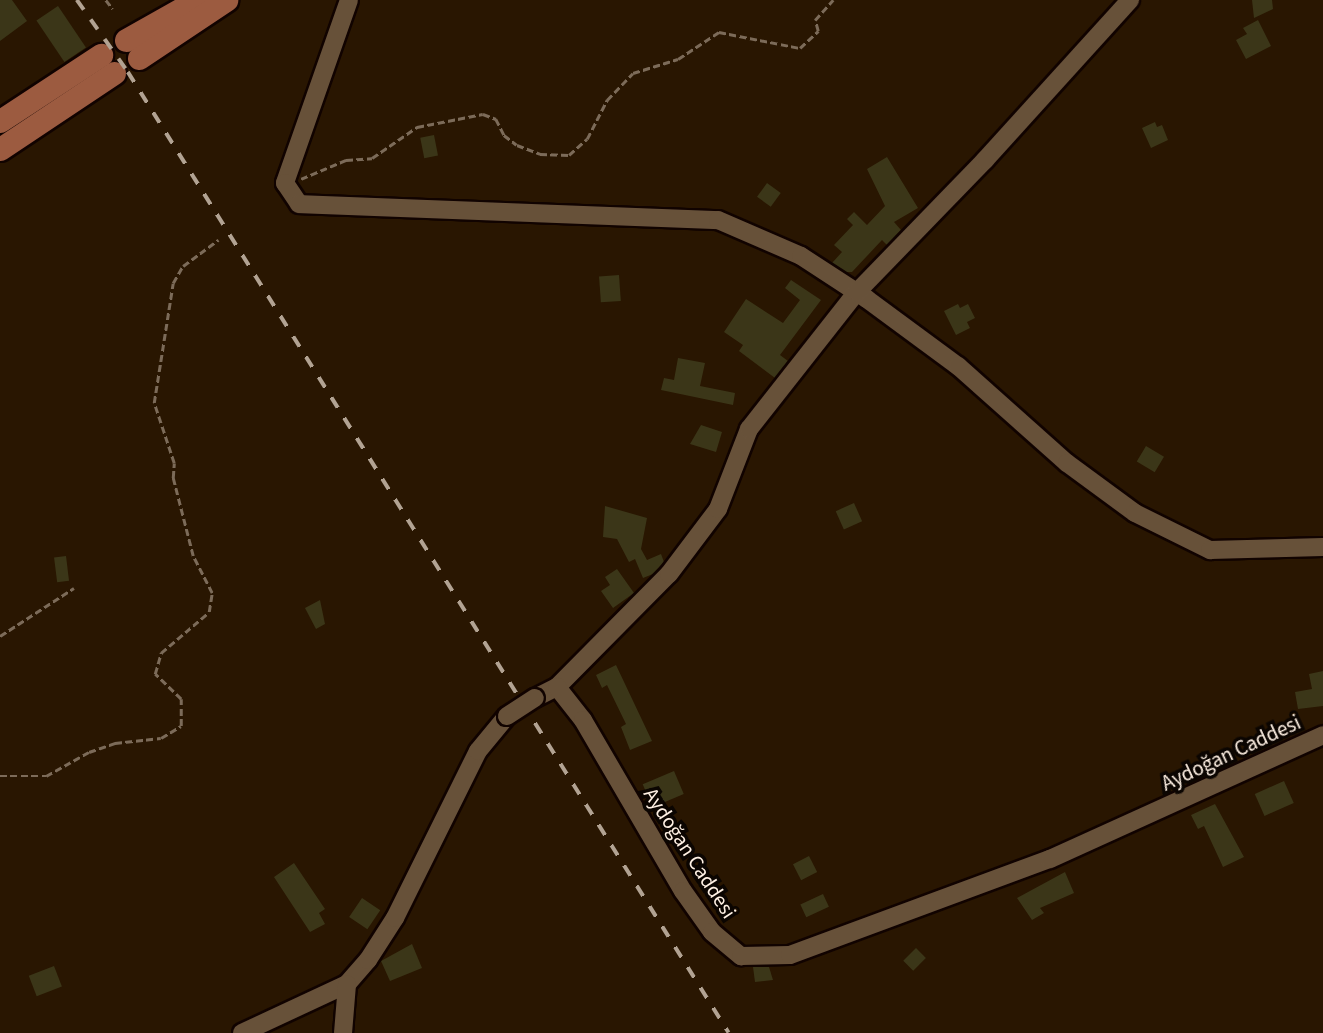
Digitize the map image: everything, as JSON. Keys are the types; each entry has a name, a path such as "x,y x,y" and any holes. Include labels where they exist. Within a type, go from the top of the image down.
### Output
{"main road":[{"path":"197,0 132,49 226,0"},
{"path":"0,121 107,64 0,149"}],"street":[{"path":"349,0 285,183 299,204 718,220 801,256 857,292 958,366 1067,463 1135,513 1210,550 1323,547"},
{"path":"242,1033 346,984 396,918 478,751 507,716 557,687 668,574 718,509 749,429 857,292 1004,140 1130,0"},
{"name":"Aydoğan Caddesi","path":"557,687 583,720 683,891 712,932 741,956 790,955 1037,864 1187,800 1323,735"},
{"path":"343,1033 346,984"}],"path":[{"path":"106,0 113,9"},
{"path":"285,183 346,160 372,158 417,127 483,114 496,119 504,135 517,145 540,155 569,155 587,139 607,100 633,73 678,59 719,32 800,48 818,31 815,20 834,0"},
{"path":"0,776 46,776 89,752 115,743 161,738 181,726 181,699 155,674 161,653 208,612 212,593 193,556 173,478 174,463 155,403 173,283 183,266 218,240"},
{"path":"0,636 74,588"}],"building":[{"path":"0,0 12,0 27,21 0,41"},
{"path":"1252,0 1272,0 1273,9 1254,18"},
{"path":"58,6 86,47 64,62 36,21"},
{"path":"1258,20 1271,46 1246,59 1236,40 1247,34 1243,28"},
{"path":"1155,122 1157,127 1162,125 1168,140 1151,148 1142,128"},
{"path":"434,135 438,156 424,158 420,138"},
{"path":"887,157 918,208 894,222 901,230 887,245 882,240 852,272 846,272 832,263 842,252 834,245 853,225 847,219 854,212 867,225 885,206 867,169"},
{"path":"767,183 781,193 771,207 757,197"},
{"path":"619,275 621,301 601,302 599,276"},
{"path":"791,280 821,300 780,355 788,361 775,378 739,351 743,345 724,332 746,299 783,323 800,300 785,288"},
{"path":"958,304 960,308 968,304 975,318 967,322 970,328 956,335 944,311"},
{"path":"678,358 705,363 700,386 735,393 733,405 661,390 664,378 674,380"},
{"path":"701,425 722,432 716,452 690,444"},
{"path":"1146,446 1164,457 1155,472 1137,461"},
{"path":"854,503 862,521 844,529 836,511"},
{"path":"605,506 647,518 641,549 647,560 661,554 664,562 653,574 643,578 635,559 629,562 617,539 603,537"},
{"path":"66,556 69,581 57,582 54,557"},
{"path":"617,569 634,593 613,608 601,591 610,585 605,577"},
{"path":"320,600 325,624 316,629 305,608"},
{"path":"616,665 652,741 630,750 621,727 626,724 607,685 602,688 596,675"},
{"path":"1323,671 1323,706 1298,709 1295,692 1312,689 1309,674"},
{"path":"674,771 684,794 652,807 643,784"},
{"path":"1284,781 1294,803 1265,816 1255,794"},
{"path":"1215,804 1244,857 1223,867 1204,826 1198,829 1191,815"},
{"path":"809,856 817,872 801,880 793,864"},
{"path":"294,863 325,909 319,913 325,924 310,932 274,877"},
{"path":"1065,872 1074,893 1040,908 1044,913 1032,920 1017,898"},
{"path":"823,894 829,907 806,917 800,905"},
{"path":"362,898 380,910 367,929 349,917"},
{"path":"412,944 422,968 390,981 381,961"},
{"path":"916,948 926,958 913,971 903,961"},
{"path":"54,966 62,987 37,996 29,976"},
{"path":"753,967 769,967 773,980 755,982"}],"railway":[{"path":"77,0 128,72 729,1033"}]}
